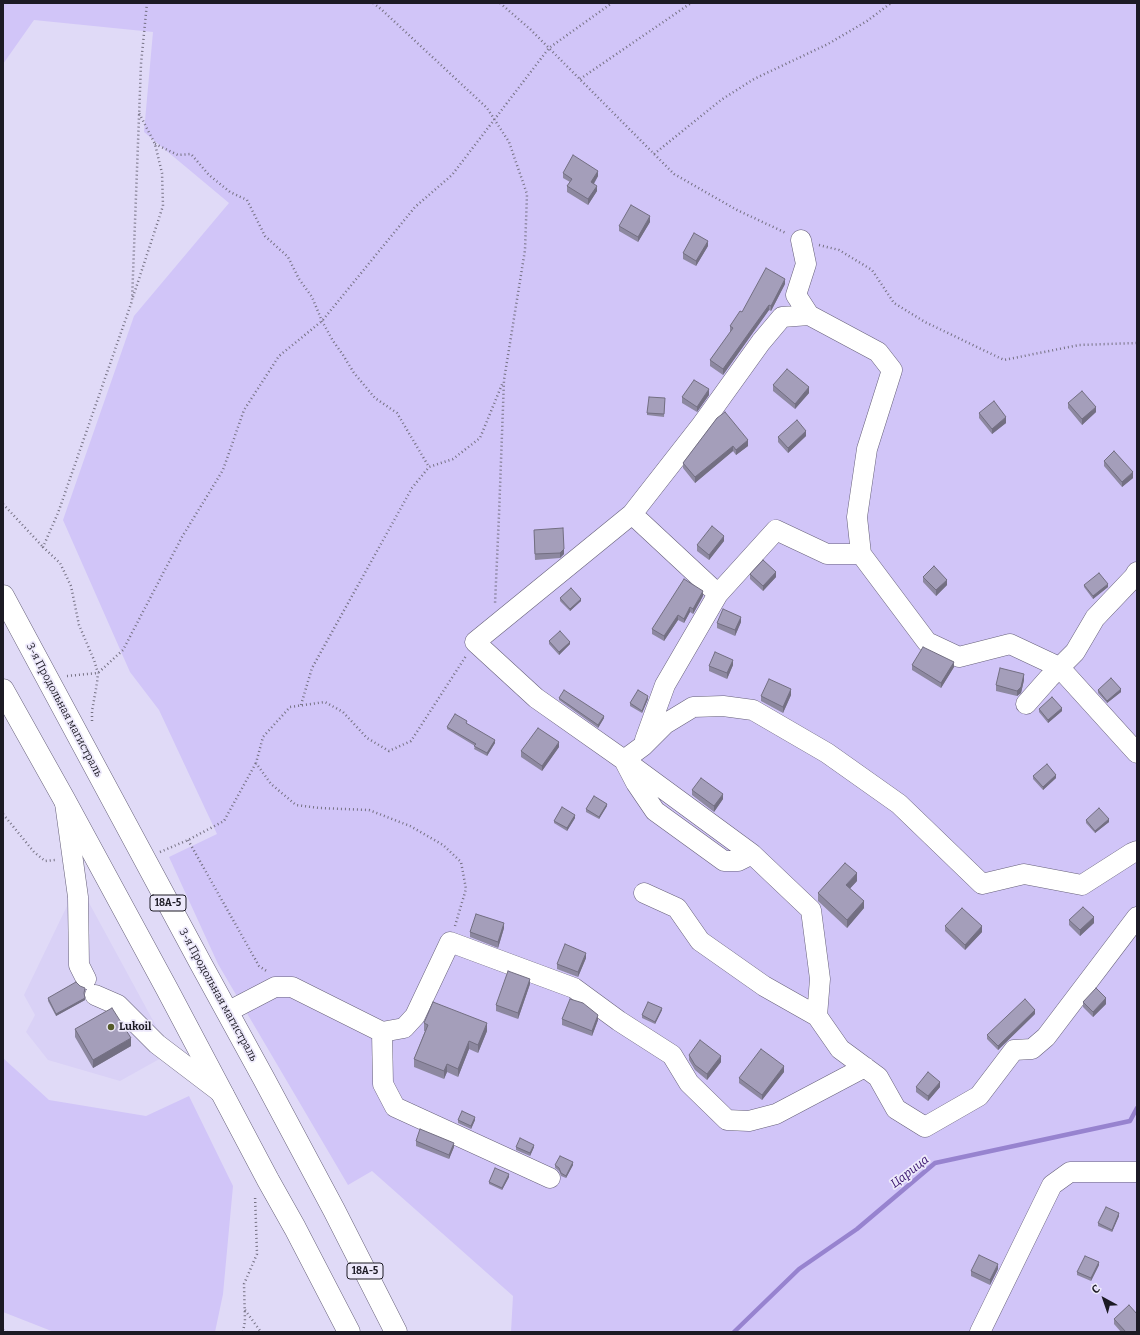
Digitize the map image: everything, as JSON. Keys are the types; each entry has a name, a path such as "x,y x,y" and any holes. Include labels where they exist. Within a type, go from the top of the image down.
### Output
{"highway":[{"name":"3-я Продольная магистраль","path":"3,596 334,1210 396,1332"},
{"path":"3,690 64,799 224,1095 349,1332"}],"lane":[{"path":"801,240 806,264 796,295 809,315 878,352 892,370 867,449 857,517 861,554 927,642 959,657 1010,644 1059,667 1137,753"},
{"path":"809,315 782,317 761,342 700,428 632,514 475,642 536,698 624,760 752,854 811,910 820,979 817,1016"},
{"path":"632,514 718,594"},
{"path":"643,746 665,686 718,594 776,530 828,554 861,554"},
{"path":"1026,704 1074,652 1095,618 1137,572"},
{"path":"624,760 643,746 665,724 693,707 724,706 752,710 827,753 899,804 982,884 1024,874 1082,885 1137,851"},
{"path":"64,799 78,897 79,964 91,987 118,1006 157,1044 224,1095"},
{"path":"644,893 677,908 700,941 764,986 817,1016 840,1049 878,1077 896,1109 925,1127 980,1096 1014,1050 1032,1049 1046,1037 1137,917"},
{"path":"227,1012 275,987 292,987 382,1032 404,1028 416,1016 450,942 574,988 619,1021 672,1055 689,1083 727,1120 749,1121 776,1114 865,1067"},
{"path":"382,1032 383,1084 395,1107 550,1178"},
{"path":"980,1332 1052,1185 1070,1172 1137,1172"}],"path":[{"path":"132,302 141,64 147,3"},
{"path":"373,3 487,108 509,142 527,194 525,250 504,380 494,607"},
{"path":"47,678 98,673 123,650 182,537 223,470 244,410 279,356 322,321 415,207 452,175 549,48 612,3"},
{"path":"580,79 691,3"},
{"path":"654,154 721,100 754,79 828,44 867,21 891,3"},
{"path":"43,547 58,513 132,302 163,206 162,173 155,144 139,113"},
{"path":"155,144 178,155 191,154 210,175 230,192 247,200 265,236 288,258 299,279 312,297 322,321 333,341 358,378 375,398 397,413 429,466"},
{"path":"301,705 312,668 412,488 429,466 452,459 480,438 504,380"},
{"path":"3,504 60,563 70,586 79,625 98,673 92,710 92,722"},
{"path":"145,859 188,840 224,821 256,763 263,737 290,707 325,702 343,712 367,738 389,751 410,741 475,642"},
{"path":"256,763 271,784 296,805 319,808 368,810 410,826 443,845 461,862 466,889 450,942"},
{"path":"3,814 34,852 45,861 72,857"},
{"path":"188,840 259,966 292,987"},
{"path":"243,1332 245,1309 244,1284 257,1254 254,1192"},
{"path":"245,1309 261,1332"},
{"path":"3,1330 7,1332"}],"shaded area":[{"path":"3,3 1137,3 1137,1332 511,1332 513,1296 372,1171 348,1185 218,964 169,857 217,834 159,710 130,672 63,520 134,316 229,203 144,132 153,32 34,20 3,64"},
{"path":"69,866 156,1026 163,1057 120,1081 48,1060 26,1032 35,1015 24,995 67,906"},
{"path":"3,1058 49,1100 146,1116 189,1096 233,1186 223,1294 215,1332 54,1332 3,1312"}],"building":[{"path":"573,155 598,171 591,182 597,186 588,199 567,186 572,179 563,173"},
{"path":"631,205 650,216 638,237 619,226"},
{"path":"694,233 708,241 696,261 683,253"},
{"path":"766,268 785,279 771,306 769,305 723,369 710,360 733,328 730,326 740,311 742,312"},
{"path":"787,369 809,387 795,404 773,385"},
{"path":"694,380 709,389 697,407 682,397"},
{"path":"1082,391 1096,407 1082,419 1068,403"},
{"path":"649,397 665,398 664,414 647,413"},
{"path":"994,401 1006,417 992,429 979,413"},
{"path":"725,412 748,440 736,450 733,446 695,477 683,463 717,418"},
{"path":"797,420 806,431 788,448 778,437"},
{"path":"1114,451 1133,472 1122,482 1104,461"},
{"path":"712,526 724,536 709,555 697,545"},
{"path":"563,528 564,549 560,553 535,554 534,530"},
{"path":"763,560 776,572 763,586 750,574"},
{"path":"934,566 947,580 936,590 923,577"},
{"path":"1099,573 1108,584 1093,596 1084,585"},
{"path":"684,579 703,591 693,609 690,607 684,619 678,615 664,636 652,629"},
{"path":"571,588 581,599 570,609 560,598"},
{"path":"723,609 741,617 735,630 717,623"},
{"path":"560,631 570,642 559,652 549,641"},
{"path":"923,647 954,662 941,683 912,665"},
{"path":"715,652 733,660 727,673 709,666"},
{"path":"1000,668 1024,674 1021,687 1017,691 996,685"},
{"path":"1111,678 1121,689 1107,701 1098,690"},
{"path":"769,679 791,689 783,707 761,696"},
{"path":"564,690 604,716 598,725 559,698"},
{"path":"638,690 648,696 642,711 630,703"},
{"path":"1052,697 1062,708 1048,720 1039,709"},
{"path":"455,714 467,721 466,723 495,740 487,753 474,746 476,744 447,727"},
{"path":"538,728 559,742 542,766 521,751"},
{"path":"1047,764 1056,775 1043,787 1033,776"},
{"path":"701,778 723,794 714,806 692,790"},
{"path":"594,796 607,804 599,817 586,809"},
{"path":"562,807 575,815 567,828 554,821"},
{"path":"1099,808 1109,819 1095,831 1086,820"},
{"path":"845,863 857,873 846,885 864,901 847,920 818,893"},
{"path":"1083,907 1094,917 1080,930 1069,920"},
{"path":"962,908 982,926 965,945 945,926"},
{"path":"476,914 504,923 498,942 470,932"},
{"path":"565,944 586,953 578,972 557,964"},
{"path":"508,971 530,979 518,1013 496,1005"},
{"path":"76,982 85,988 85,998 56,1014 48,998"},
{"path":"1096,988 1106,998 1093,1012 1083,1002"},
{"path":"570,999 583,1003 598,1015 592,1031 562,1019"},
{"path":"1025,999 1035,1010 998,1046 987,1035"},
{"path":"433,1002 487,1023 478,1045 469,1041 458,1069 447,1064 444,1071 414,1059 428,1025 424,1023"},
{"path":"648,1002 662,1008 655,1022 642,1015"},
{"path":"112,1008 131,1038 93,1060 75,1029"},
{"path":"700,1040 721,1056 707,1074 695,1065 689,1055"},
{"path":"761,1049 784,1066 762,1095 739,1078"},
{"path":"928,1072 940,1082 928,1096 916,1087"},
{"path":"462,1111 475,1117 471,1126 458,1120"},
{"path":"420,1129 454,1143 449,1155 416,1141"},
{"path":"520,1138 534,1145 530,1153 516,1147"},
{"path":"560,1156 573,1162 566,1176 561,1173 559,1168 555,1165"},
{"path":"495,1168 509,1174 502,1188 489,1182"},
{"path":"1106,1207 1119,1213 1112,1230 1098,1223"},
{"path":"979,1255 998,1264 990,1280 971,1271"},
{"path":"1085,1256 1099,1262 1091,1278 1077,1272"},
{"path":"1129,1305 1137,1314 1137,1332 1126,1332 1114,1319"}],"waterway":[{"name":"Царица","path":"734,1332 799,1269 857,1229 935,1163 1130,1121 1137,1108"}],"place":[{"name":"Lukoil","path":"111,1027"}]}
